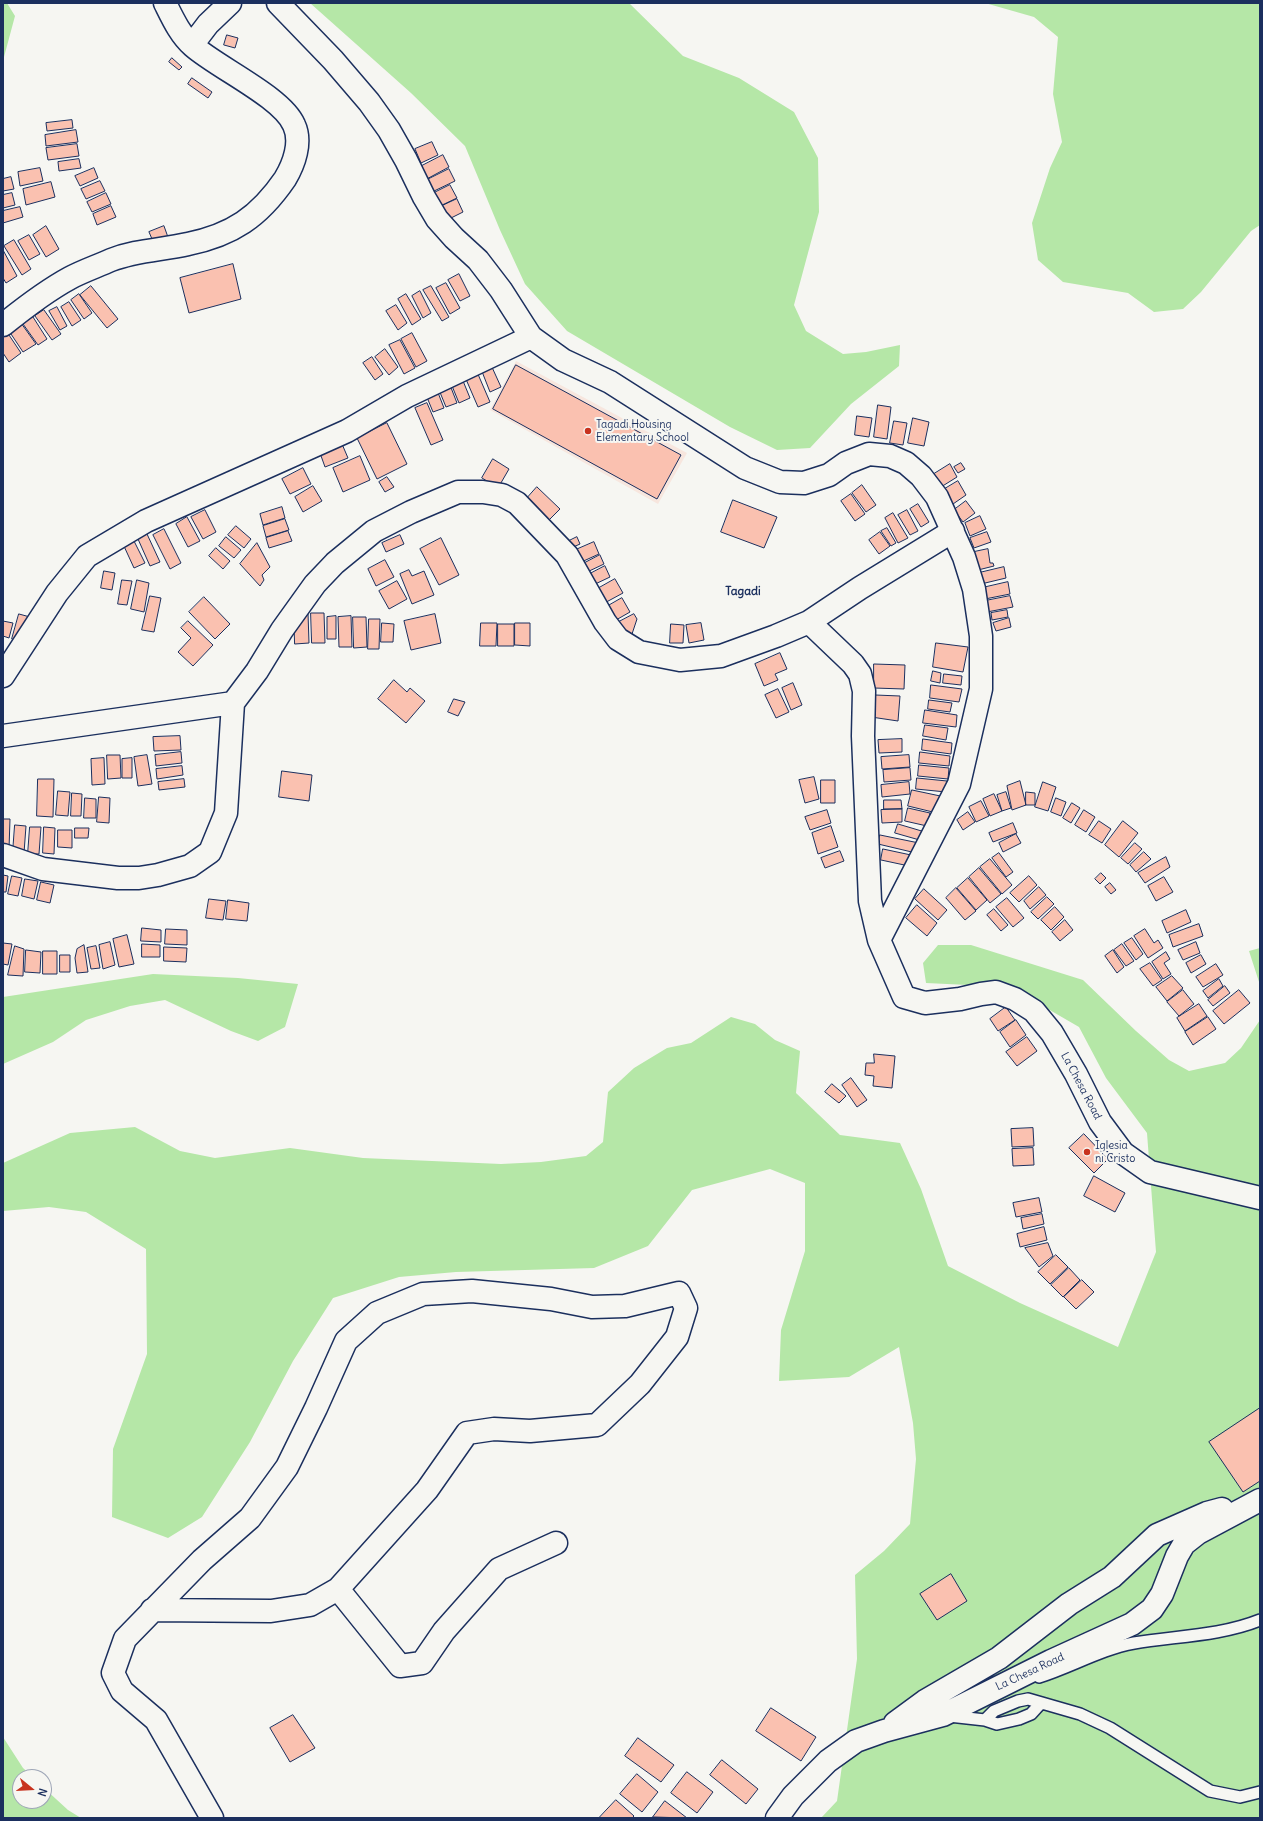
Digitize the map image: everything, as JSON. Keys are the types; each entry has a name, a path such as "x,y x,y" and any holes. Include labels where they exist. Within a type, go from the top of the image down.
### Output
{"street":[{"path":"3,325 46,292 70,277 113,260 145,250 188,244 223,234 247,221 280,185 292,167 297,144 294,125 283,110 272,99 225,70 192,45 172,17 165,3"},
{"path":"192,45 208,24 230,3"},
{"path":"278,3 333,60 369,102 389,130 437,219 454,238 478,260 501,290 531,338 563,360 610,382 745,468 780,482 804,483 829,475 846,463 868,454 890,456 906,463 921,476 937,497 964,557 974,589 981,636 981,689 959,784 925,853 879,940"},
{"path":"3,676 57,593 87,556 146,521 347,431 407,396 531,338"},
{"path":"3,855 43,869 118,878 139,878 158,875 190,866 210,852 226,812 233,703 257,671 282,630 315,584 335,563 374,531 411,512 458,492 483,492 502,495 517,504 568,555 605,622 618,639 639,652 680,660 721,656 809,622 860,588 953,531"},
{"path":"809,622 853,664 860,674 864,691 864,736 870,900 879,940"},
{"path":"3,736 233,703"},
{"name":"La Chesa Road","path":"879,940 904,996 925,1002 960,999 996,992 1015,999 1034,1011 1052,1033 1076,1074 1100,1122 1123,1153 1150,1172 1260,1198"},
{"path":"152,1610 271,1611 310,1605 338,1589 426,1490 467,1433 494,1429 530,1431 597,1425 640,1384 677,1337 686,1308 679,1293 625,1306 592,1307 551,1299 472,1291 423,1294 376,1313 346,1341 316,1408 287,1467 250,1518 202,1560 152,1610 125,1638 113,1673 122,1691 156,1720 212,1818"},
{"path":"884,1731 925,1701 999,1658 1069,1604 1112,1577 1157,1535 1207,1513 1260,1500"},
{"name":"La Chesa Road","path":"777,1818 793,1796 828,1761 856,1741 884,1731 943,1715 982,1694 1132,1624 1152,1609 1162,1594 1177,1556 1184,1544 1198,1533 1260,1500"},
{"path":"338,1589 400,1666 422,1663 444,1631 499,1569 556,1543"}],"lane":[{"path":"982,1694 1059,1670 1109,1651 1133,1644 1201,1635 1260,1620"},
{"path":"984,1720 994,1711 1018,1701 1028,1699 1080,1714 1110,1728 1210,1790 1240,1797 1260,1792"},
{"path":"943,1715 984,1720 997,1724 1019,1719 1031,1714 1042,1703"}],"shaded area":[{"name":"Tagadi Housing Elementary School","path":"516,361 687,453 658,504 490,410"}],"green space":[{"path":"3,3 7,3 15,16 4,57"},
{"path":"310,3 629,3 683,56 739,78 794,112 818,158 819,212 794,305 806,331 843,354 866,352 900,345 899,366 851,404 810,448 777,450 730,427 567,331 525,284 500,230 465,146 411,93"},
{"path":"985,3 1260,3 1260,225 1251,231 1201,292 1183,309 1154,312 1128,293 1063,282 1038,260 1032,223 1050,168 1062,142 1053,94 1058,37 1034,17"},
{"path":"938,945 971,945 1083,980 1136,1031 1169,1060 1189,1071 1225,1063 1241,1048 1260,1020 1260,1818 821,1818 837,1801 857,1659 855,1575 884,1551 910,1524 916,1459 913,1423 899,1347 849,1377 779,1381 781,1330 805,1251 805,1183 770,1169 692,1190 648,1246 594,1268 456,1272 399,1277 333,1298 293,1361 250,1442 202,1517 168,1538 112,1517 113,1449 147,1354 146,1249 86,1212 49,1207 3,1211 3,1163 70,1133 135,1127 180,1151 215,1158 290,1148 363,1158 501,1164 541,1162 586,1156 603,1142 608,1092 634,1068 667,1048 691,1043 731,1017 755,1024 775,1040 800,1051 796,1093 840,1135 900,1143 921,1189 948,1266 1020,1303 1118,1347 1156,1252 1147,1133 1106,1078 1079,1027 1010,987 926,983 923,963"},
{"path":"1260,948 1260,985 1249,951"},
{"path":"153,974 238,978 298,984 285,1027 258,1041 231,1031 165,1000 130,1006 86,1020 53,1042 3,1064 3,997"},
{"path":"3,1737 24,1769 12,1769 12,1809 52,1809 52,1795 68,1810 81,1818 3,1818"}],"building":[{"path":"227,35 238,38 235,48 224,45"},
{"path":"172,58 182,67 179,70 169,62"},
{"path":"192,78 212,92 208,98 188,84"},
{"path":"72,120 73,128 47,131 46,123"},
{"path":"76,130 78,142 46,146 45,135"},
{"path":"432,142 438,155 421,163 415,149"},
{"path":"77,144 79,156 48,160 46,148"},
{"path":"443,155 449,167 423,181 416,169"},
{"path":"79,159 81,168 59,171 58,162"},
{"path":"40,168 43,181 20,186 18,172"},
{"path":"94,168 98,178 80,186 75,176"},
{"path":"449,169 455,181 432,192 427,180"},
{"path":"11,177 14,189 3,191 3,179"},
{"path":"100,181 105,191 86,199 81,189"},
{"path":"51,182 55,197 26,205 23,189"},
{"path":"450,185 457,198 440,206 434,193"},
{"path":"12,193 15,205 3,208 3,195"},
{"path":"106,193 111,204 92,212 87,202"},
{"path":"457,199 463,212 447,220 440,207"},
{"path":"111,206 116,217 97,225 93,214"},
{"path":"20,207 23,217 3,223 3,211"},
{"path":"46,226 59,249 46,257 33,235"},
{"path":"164,226 169,240 155,246 149,232"},
{"path":"29,235 40,254 29,260 18,241"},
{"path":"14,240 31,269 22,275 4,246"},
{"path":"3,250 17,276 6,283 3,278"},
{"path":"233,264 241,299 189,313 180,278"},
{"path":"459,274 470,296 460,301 448,280"},
{"path":"446,283 460,308 450,314 436,288"},
{"path":"91,286 118,319 107,328 80,295"},
{"path":"431,286 449,317 442,321 423,290"},
{"path":"420,291 431,313 423,318 412,296"},
{"path":"79,294 92,313 84,319 71,300"},
{"path":"406,294 421,319 412,325 398,299"},
{"path":"69,302 81,320 72,326 61,307"},
{"path":"396,305 407,323 398,330 386,311"},
{"path":"57,307 67,326 60,330 49,311"},
{"path":"44,310 61,334 52,340 35,316"},
{"path":"33,317 47,339 38,345 23,324"},
{"path":"21,323 36,344 23,352 9,331"},
{"path":"7,332 21,353 9,362 3,353 3,335"},
{"path":"412,333 427,361 416,367 401,339"},
{"path":"400,340 415,368 404,374 389,345"},
{"path":"385,349 398,367 389,375 375,357"},
{"path":"372,357 383,374 375,380 363,363"},
{"path":"474,365 490,402 478,407 462,370"},
{"path":"491,365 501,387 490,392 481,369"},
{"name":"Tagadi Housing Elementary School","path":"516,365 681,455 657,499 493,409"},
{"path":"461,376 470,398 459,403 450,381"},
{"path":"448,380 457,403 446,407 437,385"},
{"path":"435,385 444,408 433,412 424,390"},
{"path":"427,403 443,440 431,445 415,408"},
{"path":"878,405 891,407 887,439 874,437"},
{"path":"857,416 872,418 869,437 855,435"},
{"path":"913,418 929,422 924,446 908,443"},
{"path":"894,421 907,423 903,445 890,443"},
{"path":"387,423 407,464 377,479 357,438"},
{"path":"342,444 348,458 325,467 320,453"},
{"path":"360,456 370,480 343,492 333,468"},
{"path":"493,459 509,469 498,488 482,478"},
{"path":"961,463 965,469 958,473 954,467"},
{"path":"950,464 957,477 941,487 934,474"},
{"path":"303,468 311,484 290,494 282,479"},
{"path":"387,477 394,487 385,492 379,482"},
{"path":"958,481 966,495 953,504 943,490"},
{"path":"862,485 876,505 866,512 852,493"},
{"path":"313,486 322,501 303,512 295,497"},
{"path":"537,487 560,509 544,525 522,504"},
{"path":"851,494 865,514 855,521 841,501"},
{"path":"733,500 777,517 764,548 721,532"},
{"path":"966,501 975,513 963,522 954,510"},
{"path":"918,504 929,522 921,527 910,509"},
{"path":"282,507 285,518 263,525 260,514"},
{"path":"205,510 216,532 203,539 191,517"},
{"path":"907,510 918,531 910,535 898,515"},
{"path":"893,513 908,538 898,543 885,518"},
{"path":"980,516 986,529 970,536 965,523"},
{"path":"187,517 200,541 188,547 176,524"},
{"path":"285,519 289,530 266,537 263,526"},
{"path":"236,526 251,539 244,548 228,535"},
{"path":"887,528 896,543 891,546 881,531"},
{"path":"164,529 181,563 170,569 153,535"},
{"path":"288,531 292,541 269,548 266,538"},
{"path":"880,532 890,546 879,554 869,540"},
{"path":"987,532 991,542 974,548 970,538"},
{"path":"147,534 160,562 150,566 138,539"},
{"path":"400,535 404,544 386,552 382,543"},
{"path":"226,537 241,550 234,558 219,546"},
{"path":"577,537 580,544 569,549 567,542"},
{"path":"441,538 459,575 439,585 420,549"},
{"path":"133,539 145,563 134,568 123,544"},
{"path":"594,542 599,554 577,564 571,552"},
{"path":"257,543 270,567 262,575 264,580 260,586 240,564"},
{"path":"216,548 230,561 223,569 209,556"},
{"path":"988,549 990,563 993,563 994,566 978,570 974,552"},
{"path":"600,555 604,564 585,573 581,565"},
{"path":"385,560 394,577 376,586 368,569"},
{"path":"605,566 610,577 591,586 586,576"},
{"path":"1004,567 1006,578 981,584 979,573"},
{"path":"409,570 412,576 424,571 434,595 412,604 400,574"},
{"path":"104,571 115,573 112,590 101,588"},
{"path":"615,579 623,593 599,606 592,592"},
{"path":"122,580 132,581 127,605 118,604"},
{"path":"137,580 149,583 144,612 131,609"},
{"path":"397,581 407,599 389,609 379,591"},
{"path":"1008,582 1010,594 985,599 982,588"},
{"path":"150,596 161,598 154,632 142,630"},
{"path":"1010,596 1013,607 987,612 985,601"},
{"path":"204,597 230,624 215,639 189,612"},
{"path":"622,598 630,612 609,624 601,610"},
{"path":"1007,610 1008,617 992,620 991,613"},
{"path":"294,613 308,613 309,643 295,644"},
{"path":"311,613 324,613 325,643 312,643"},
{"path":"19,614 30,617 23,642 12,639"},
{"path":"435,614 441,643 411,650 404,621"},
{"path":"634,614 637,619 631,637 613,625"},
{"path":"336,616 336,639 327,639 327,617"},
{"path":"351,616 352,647 339,647 338,617"},
{"path":"353,617 366,617 367,647 354,648"},
{"path":"1009,618 1011,627 996,631 993,623"},
{"path":"369,619 380,619 379,649 368,649"},
{"path":"3,621 13,623 9,638 3,636"},
{"path":"188,621 213,645 193,666 178,652 191,638 181,628"},
{"path":"382,623 394,624 393,642 381,642"},
{"path":"481,623 497,623 496,646 480,646"},
{"path":"515,623 530,623 530,646 515,645"},
{"path":"701,623 704,640 689,643 686,625"},
{"path":"498,624 514,624 514,646 498,646"},
{"path":"671,624 684,625 683,643 670,643"},
{"path":"936,643 968,647 963,672 933,667"},
{"path":"780,653 787,669 775,674 778,680 764,686 755,664"},
{"path":"874,664 905,665 904,689 874,688"},
{"path":"933,671 941,673 940,683 931,681"},
{"path":"944,674 962,676 961,685 943,683"},
{"path":"394,680 407,692 410,688 425,701 406,723 378,699"},
{"path":"793,683 802,705 791,710 782,688"},
{"path":"931,685 962,689 959,702 930,698"},
{"path":"778,689 789,712 776,718 765,695"},
{"path":"875,695 900,696 898,721 871,717"},
{"path":"454,699 465,702 458,716 448,712"},
{"path":"929,700 952,703 950,712 928,709"},
{"path":"925,710 957,715 956,727 923,723"},
{"path":"925,725 948,728 946,740 923,736"},
{"path":"180,736 181,750 154,751 153,737"},
{"path":"902,739 902,752 879,753 878,740"},
{"path":"923,739 952,743 951,754 922,750"},
{"path":"181,752 182,763 156,766 155,755"},
{"path":"920,752 950,756 949,766 919,763"},
{"path":"107,755 120,755 121,778 108,779"},
{"path":"147,755 152,784 138,786 134,757"},
{"path":"909,755 910,767 882,769 881,757"},
{"path":"104,758 105,784 92,785 91,759"},
{"path":"132,758 132,778 122,778 122,759"},
{"path":"919,765 949,768 948,779 918,776"},
{"path":"182,766 183,775 157,779 156,769"},
{"path":"910,768 911,780 884,782 883,770"},
{"path":"282,771 312,775 309,801 279,797"},
{"path":"814,777 819,799 805,803 799,780"},
{"path":"917,778 947,781 946,792 916,789"},
{"path":"38,779 54,779 53,817 37,816"},
{"path":"184,779 185,787 159,790 158,782"},
{"path":"821,780 835,780 835,803 821,803"},
{"path":"1020,781 1026,805 1012,810 1007,786"},
{"path":"909,782 910,794 882,797 881,785"},
{"path":"1043,782 1056,787 1048,811 1035,807"},
{"path":"912,790 945,797 941,814 908,806"},
{"path":"58,791 70,792 68,816 56,815"},
{"path":"1006,792 1011,808 1002,811 997,795"},
{"path":"1026,792 1035,793 1035,805 1026,805"},
{"path":"72,793 82,794 81,816 71,816"},
{"path":"994,794 1002,811 990,816 983,799"},
{"path":"99,797 110,798 109,823 97,822"},
{"path":"85,798 96,799 96,818 84,818"},
{"path":"1056,798 1066,802 1061,816 1051,812"},
{"path":"884,800 901,800 902,809 884,809"},
{"path":"981,801 989,816 976,822 969,807"},
{"path":"1072,803 1080,808 1071,823 1063,818"},
{"path":"908,808 930,813 927,826 905,821"},
{"path":"902,809 902,822 882,823 881,810"},
{"path":"827,810 831,823 810,830 805,817"},
{"path":"1084,810 1095,817 1086,832 1075,825"},
{"path":"968,812 975,822 963,830 957,820"},
{"path":"3,819 10,819 9,849 3,848"},
{"path":"1099,821 1111,829 1102,843 1089,835"},
{"path":"1123,821 1138,833 1119,857 1105,845"},
{"path":"1013,823 1017,833 993,842 989,833"},
{"path":"898,824 925,832 923,841 895,833"},
{"path":"15,825 26,826 24,853 13,852"},
{"path":"831,826 838,847 818,854 812,833"},
{"path":"30,827 41,827 39,854 28,854"},
{"path":"44,827 55,828 54,854 43,853"},
{"path":"75,828 89,828 88,838 75,838"},
{"path":"58,830 72,830 72,848 58,847"},
{"path":"1016,834 1021,843 1003,852 999,843"},
{"path":"880,835 919,843 916,853 878,844"},
{"path":"1135,843 1142,849 1128,864 1121,858"},
{"path":"883,849 911,855 909,866 881,860"},
{"path":"840,851 844,861 825,868 821,858"},
{"path":"1144,852 1151,859 1136,872 1130,865"},
{"path":"999,853 1013,872 1006,877 992,858"},
{"path":"1166,857 1170,867 1145,883 1138,873"},
{"path":"990,859 1012,885 1002,894 980,867"},
{"path":"979,868 1001,894 990,903 969,877"},
{"path":"1101,873 1106,878 1100,884 1095,879"},
{"path":"3,875 8,876 6,892 3,892"},
{"path":"12,876 22,878 18,896 8,894"},
{"path":"1029,876 1037,885 1019,902 1010,893"},
{"path":"1164,877 1173,892 1156,901 1148,886"},
{"path":"968,878 987,900 976,910 957,888"},
{"path":"25,879 38,881 34,899 22,896"},
{"path":"41,882 54,885 50,903 37,900"},
{"path":"1110,883 1116,890 1111,894 1105,887"},
{"path":"1039,887 1046,895 1030,909 1024,901"},
{"path":"956,888 976,911 965,920 946,898"},
{"path":"924,889 947,910 938,920 915,899"},
{"path":"1047,897 1054,904 1038,919 1031,912"},
{"path":"1007,898 1024,918 1013,927 996,907"},
{"path":"209,899 226,901 223,920 206,918"},
{"path":"228,900 249,903 247,921 226,919"},
{"path":"917,905 937,923 927,936 906,918"},
{"path":"1055,907 1064,917 1051,930 1041,920"},
{"path":"994,909 1008,925 1001,931 987,915"},
{"path":"1186,910 1191,922 1167,933 1162,921"},
{"path":"1065,920 1073,930 1060,941 1052,932"},
{"path":"1199,924 1203,936 1173,947 1169,935"},
{"path":"142,928 161,930 161,942 141,941"},
{"path":"166,929 187,930 187,945 165,944"},
{"path":"1145,929 1154,943 1158,940 1163,948 1148,958 1134,936"},
{"path":"127,935 134,964 119,967 113,939"},
{"path":"1132,938 1143,954 1136,960 1124,943"},
{"path":"110,942 115,965 103,969 99,945"},
{"path":"1196,942 1200,953 1183,960 1178,950"},
{"path":"3,943 12,944 8,965 3,964"},
{"path":"142,944 160,945 160,957 142,957"},
{"path":"1122,944 1134,961 1126,966 1114,950"},
{"path":"84,945 88,972 77,973 75,958 77,949"},
{"path":"15,946 24,949 23,976 8,975"},
{"path":"96,946 100,968 91,969 87,948"},
{"path":"164,947 187,948 186,962 164,961"},
{"path":"26,950 41,952 40,973 25,972"},
{"path":"1113,950 1124,967 1117,973 1105,956"},
{"path":"43,951 57,951 57,974 43,974"},
{"path":"1166,952 1170,959 1164,963 1171,974 1163,979 1152,962"},
{"path":"60,955 70,955 70,972 60,972"},
{"path":"1201,955 1206,964 1191,973 1186,963"},
{"path":"1150,963 1162,980 1153,986 1140,969"},
{"path":"1216,964 1223,975 1203,987 1196,977"},
{"path":"1172,976 1183,988 1167,1001 1156,987"},
{"path":"1219,979 1223,986 1208,998 1203,991"},
{"path":"1225,986 1230,993 1213,1006 1208,1000"},
{"path":"1183,990 1194,1004 1179,1016 1167,1002"},
{"path":"1239,990 1250,1003 1224,1024 1213,1011"},
{"path":"1199,1004 1207,1016 1185,1031 1177,1018"},
{"path":"1006,1007 1015,1020 998,1031 990,1019"},
{"path":"1208,1017 1216,1029 1193,1045 1185,1032"},
{"path":"1016,1020 1026,1035 1010,1047 1000,1032"},
{"path":"1027,1037 1037,1051 1017,1066 1006,1052"},
{"path":"874,1054 895,1056 892,1088 873,1086 874,1076 865,1075 866,1063 874,1063"},
{"path":"851,1078 867,1100 857,1107 842,1085"},
{"path":"832,1084 846,1096 839,1103 825,1092"},
{"path":"1033,1128 1034,1146 1012,1147 1011,1129"},
{"name":"Iglesia ni Cristo","path":"1084,1134 1108,1159 1094,1173 1069,1148"},
{"path":"1033,1148 1034,1165 1013,1166 1012,1149"},
{"path":"1094,1176 1125,1193 1115,1212 1084,1196"},
{"path":"1039,1198 1042,1212 1016,1217 1013,1203"},
{"path":"1042,1214 1044,1224 1023,1229 1021,1218"},
{"path":"1044,1227 1047,1240 1020,1247 1017,1234"},
{"path":"1048,1243 1053,1256 1039,1267 1025,1248"},
{"path":"1056,1255 1068,1267 1050,1284 1038,1272"},
{"path":"1069,1268 1080,1280 1063,1297 1051,1285"},
{"path":"1082,1280 1094,1292 1076,1309 1064,1297"},
{"path":"1260,1408 1260,1481 1243,1492 1209,1442"},
{"path":"951,1574 967,1601 937,1620 920,1594"},
{"path":"771,1708 816,1737 801,1761 756,1731"},
{"path":"293,1715 315,1748 290,1762 270,1728"},
{"path":"638,1738 674,1765 661,1782 625,1756"},
{"path":"722,1760 758,1789 746,1804 710,1775"},
{"path":"687,1772 713,1792 697,1813 671,1793"},
{"path":"637,1774 658,1792 642,1812 620,1794"},
{"path":"616,1800 634,1816 632,1818 599,1818"},
{"path":"665,1801 687,1818 653,1817"}],"place":[{"name":"Tagadi Housing Elementary School","path":"588,431"},
{"name":"Iglesia ni Cristo","path":"1087,1152"}],"district":[{"name":"Tagadi","path":"743,592"}]}
